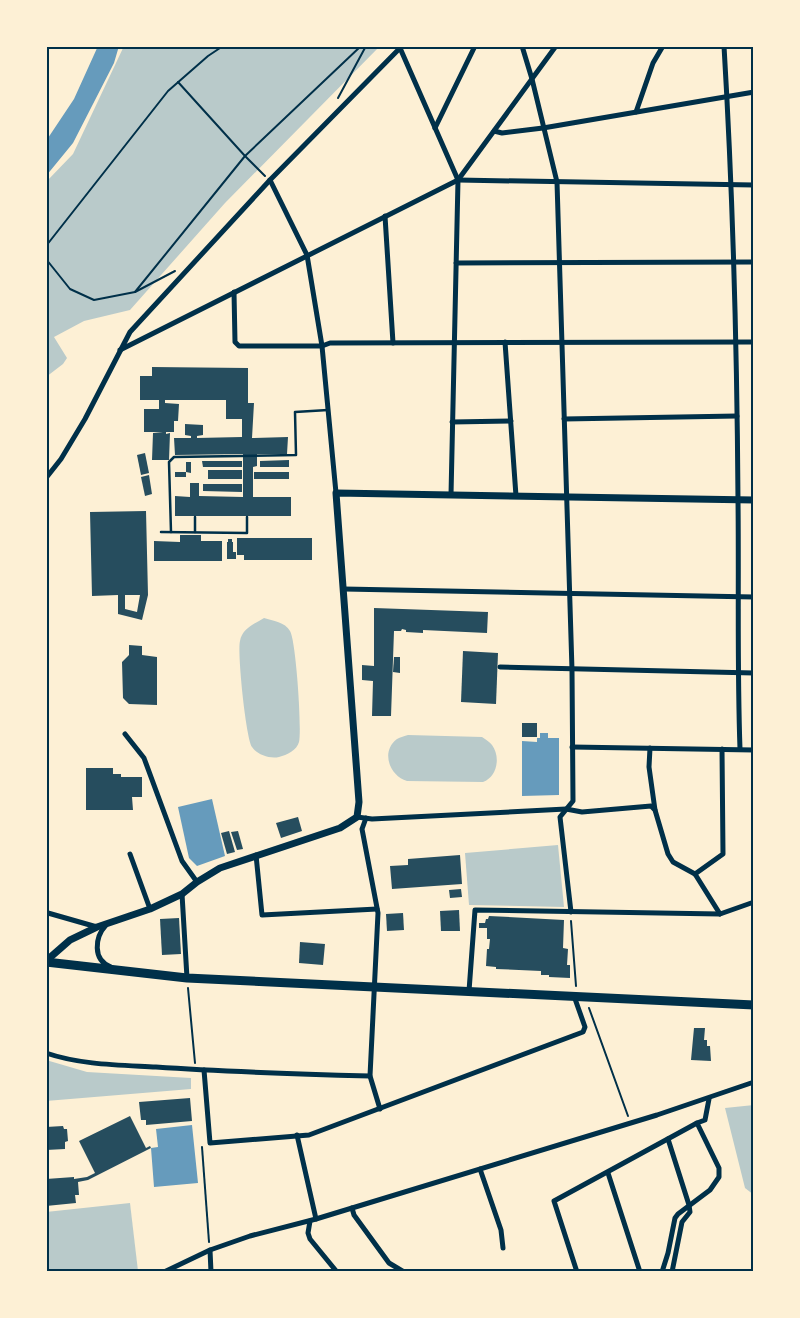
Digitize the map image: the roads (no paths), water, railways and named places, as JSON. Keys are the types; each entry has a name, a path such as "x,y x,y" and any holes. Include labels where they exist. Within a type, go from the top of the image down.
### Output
{"main road":[{"path":"46,962 187,978 754,1005"}],"street":[{"path":"435,128 474,46"},
{"path":"522,46 557,182 565,496 572,670 573,801 560,817 570,912"},
{"path":"458,180 556,46"},
{"path":"636,112 654,63 663,46"},
{"path":"724,46 736,342 740,749"},
{"path":"46,478 61,459 130,332 270,180 400,47 458,180 451,495"},
{"path":"494,131 502,133 543,128 754,92"},
{"path":"270,180 307,255 322,346 344,589 359,802 357,817"},
{"path":"120,350 458,180 754,185"},
{"path":"385,216 393,342"},
{"path":"456,263 754,262"},
{"path":"234,292 236,342 239,346 322,346 330,343 393,342 754,342"},
{"path":"505,342 516,496"},
{"path":"564,419 737,416"},
{"path":"452,422 511,421"},
{"path":"336,493 754,500"},
{"path":"344,589 754,597"},
{"path":"500,667 754,673"},
{"path":"126,734 144,758 182,861 197,882"},
{"path":"572,747 754,750"},
{"path":"650,748 649,768 656,810 668,854 673,862 694,874 720,914"},
{"path":"694,874 723,854 722,749"},
{"path":"46,962 70,940 97,927 150,909 182,894 220,868 340,828 357,817 566,809 582,812 652,806 656,810"},
{"path":"366,818 362,829 377,909 370,1076 380,1109"},
{"path":"130,854 150,909"},
{"path":"256,855 262,915 377,909"},
{"path":"182,894 187,978"},
{"path":"469,991 475,910 720,914 754,902"},
{"path":"46,911 97,927"},
{"path":"107,924 100,932 97,940 98,952 107,965 123,971"},
{"path":"204,1070 210,1143 309,1135 583,1032 585,1027 578,996"},
{"path":"46,1053 57,1057 101,1064 196,1070 370,1076"},
{"path":"164,1272 210,1250 250,1236 313,1220 631,1123 754,1082"},
{"path":"577,1272 554,1201 705,1120 709,1098"},
{"path":"662,1272 675,1218 689,1204 710,1190 719,1177 719,1168 697,1123"},
{"path":"297,1135 313,1220 308,1233 310,1239 337,1272"},
{"path":"668,1140 690,1212 682,1222 672,1272"},
{"path":"480,1169 501,1230 503,1248"},
{"path":"608,1173 640,1272"},
{"path":"352,1208 354,1215 389,1263 404,1272"},
{"path":"210,1250 212,1272"}],"lane":[{"path":"171,532 169,462 174,457 296,455 295,412 328,410"},
{"path":"161,532 247,532 247,516"},
{"path":"195,517 195,532"}],"water":[{"path":"98,46 119,46 114,63 73,143 46,176 46,141 74,99"},
{"path":"540,733 548,733 548,738 559,738 559,795 522,796 522,741 537,742 537,738 540,738"},
{"path":"212,799 225,856 197,866 189,858 178,807"},
{"path":"192,1125 198,1183 154,1187 151,1148 158,1147 156,1129"}]}
